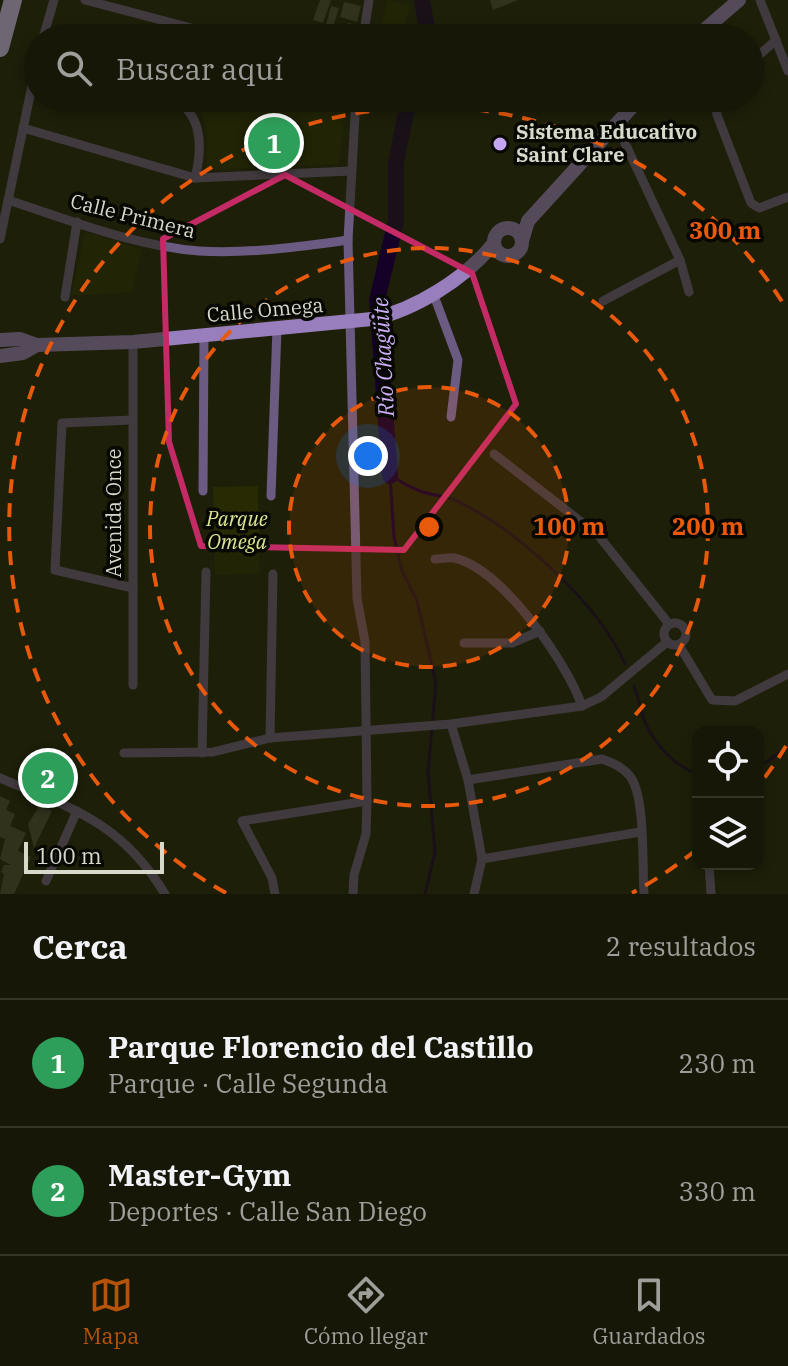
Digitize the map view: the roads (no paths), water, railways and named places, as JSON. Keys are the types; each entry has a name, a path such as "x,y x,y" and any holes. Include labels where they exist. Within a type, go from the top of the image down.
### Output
{"highway":[{"path":"0,48 13,0"}],"street":[{"path":"47,24 54,0"},
{"path":"85,0 176,24"},
{"path":"357,0 368,2 365,24"},
{"path":"711,24 739,0"},
{"path":"760,0 788,71"},
{"path":"764,51 776,40"},
{"path":"0,239 26,112"},
{"path":"187,112 198,127 200,142 195,178"},
{"path":"353,894 354,875 366,834 367,801 365,642 357,598 349,323 348,240 355,112"},
{"path":"528,221 516,254 498,249 497,233 528,221 627,112"},
{"path":"719,112 751,203 759,208 788,197"},
{"path":"616,124 680,260 689,292"},
{"path":"23,128 195,178 351,171"},
{"name":"Calle Primera","path":"8,200 170,247 200,251 299,247 348,240"},
{"path":"65,297 77,222"},
{"path":"511,228 519,233 522,241"},
{"name":"Calle Omega","path":"0,340 20,339 37,345 133,342 349,323 389,316 433,293 498,249"},
{"path":"603,301 680,260"},
{"path":"433,293 458,360 451,417"},
{"path":"271,496 277,328"},
{"path":"203,491 204,335"},
{"name":"Avenida Once","path":"133,342 133,685"},
{"name":"Calle Omega","path":"0,356 23,353 37,345"},
{"path":"132,420 62,423 55,570 133,588"},
{"path":"494,454 598,535 669,624"},
{"path":"435,559 455,558 498,584 540,631 576,690 582,706"},
{"path":"202,753 206,572"},
{"path":"270,738 273,574"},
{"path":"667,642 664,630 669,624 677,622 686,631 685,639 679,645"},
{"path":"464,643 512,643 540,631"},
{"path":"667,642 679,645 712,700 735,701 788,674"},
{"path":"124,753 202,753 270,738 446,724 582,706 601,697 667,642"},
{"path":"446,724 468,780 482,859 474,894"},
{"path":"468,780 602,759 623,770 638,792 644,894"},
{"path":"0,778 77,811 117,835 165,894"},
{"path":"275,894 272,878 242,821 367,801"},
{"path":"46,881 77,811"},
{"path":"482,859 640,832"},
{"path":"709,870 711,894"}],"waterway":[{"name":"Río Chagüite","path":"422,0 426,24"},
{"name":"Río Chagüite","path":"390,476 377,300 396,221 396,163 407,112"},
{"path":"390,476 394,537 402,571 417,601 436,683 428,772 435,852 425,894"},
{"path":"390,476 419,491 459,502 530,550 596,617 625,664"},
{"path":"634,686 643,718 654,738 667,754 692,772"},
{"path":"764,764 788,747"}],"place":[{"name":"Parque Florencio del Castillo","path":"274,143"},
{"name":"Sistema Educativo Saint Clare","path":"500,144"},
{"name":"Master-Gym","path":"48,778"}],"park label":[{"name":"Parque Omega","path":"237,530"}]}
